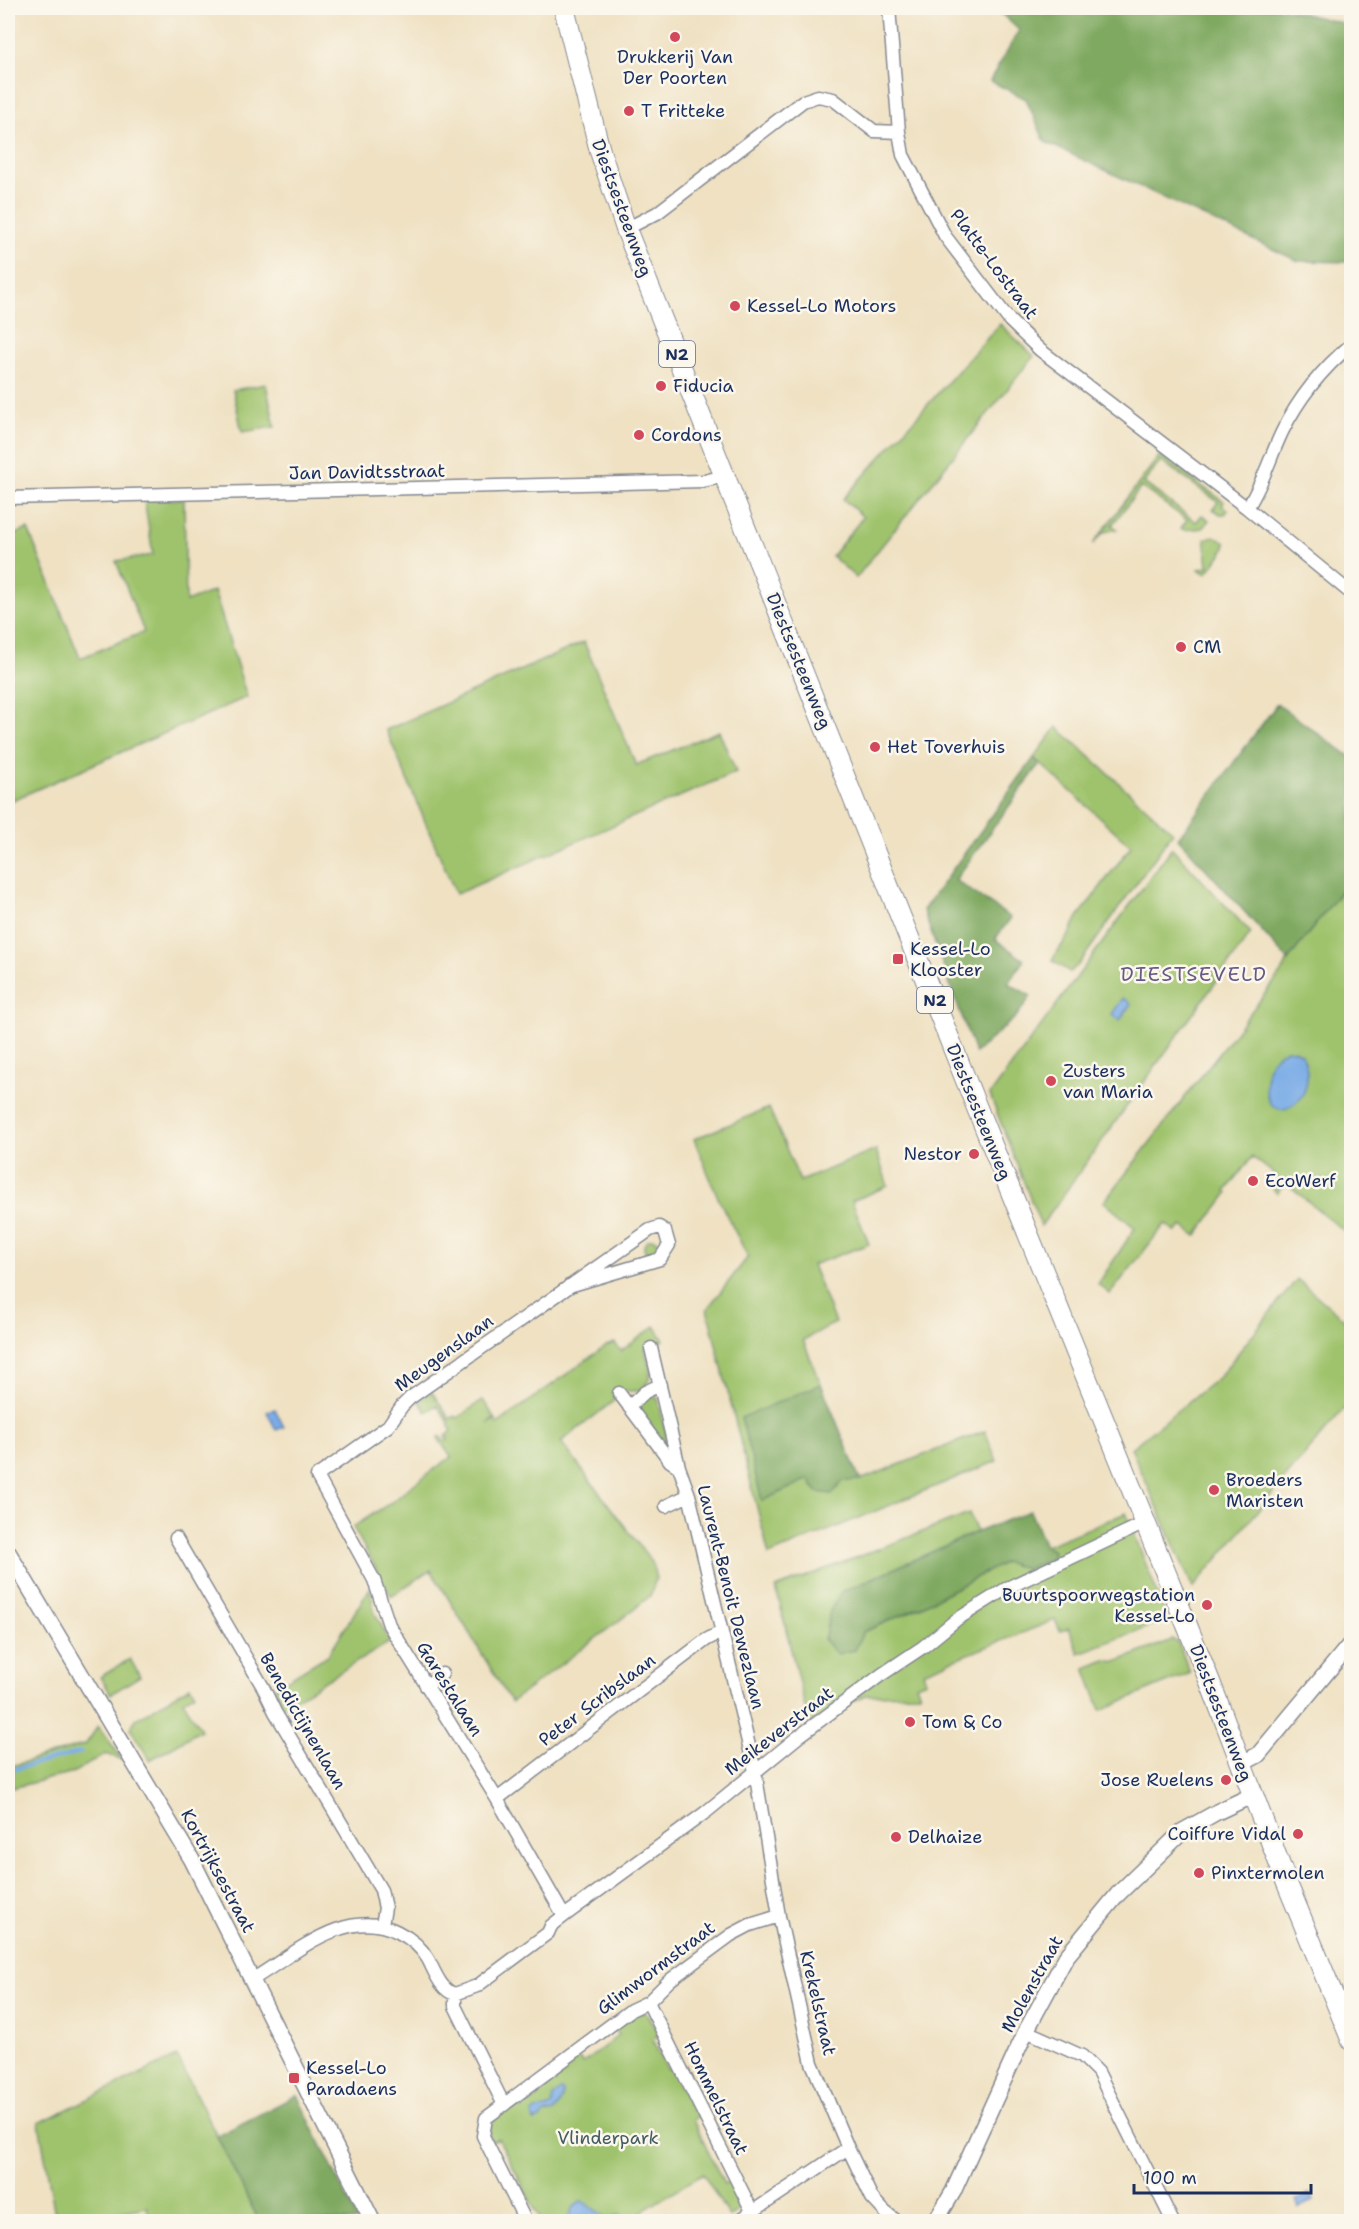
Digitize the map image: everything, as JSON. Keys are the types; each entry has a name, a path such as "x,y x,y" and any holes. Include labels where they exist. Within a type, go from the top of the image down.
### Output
{"main road":[{"name":"Diestsesteenweg","path":"564,8 600,151 626,229 1352,2041"}],"street":[{"name":"Platte-Lostraat","path":"889,8 899,132 903,155 945,236 1010,321 1040,350 1247,508 1352,594"},
{"path":"626,229 657,213 803,101 818,96 833,99 874,131 899,132"},
{"path":"1247,508 1258,491 1282,432 1302,396 1329,363 1352,345"},
{"name":"Jan Davidtsstraat","path":"8,498 703,481 726,476"},
{"name":"Meugenslaan","path":"317,1476 388,1426 410,1398 569,1286 630,1244 657,1228 663,1229 667,1236 669,1245 662,1257 569,1286"},
{"path":"630,1244 638,1266"},
{"name":"Laurent-Benoit Dewezlaan","path":"651,1348 755,1771"},
{"path":"629,1407 645,1392 660,1385"},
{"name":"Laurent-Benoit Dewezlaan","path":"619,1393 670,1461 679,1467"},
{"name":"Garestalaan","path":"317,1476 374,1580 389,1624 564,1916"},
{"path":"666,1506 688,1495"},
{"name":"Meikeverstraat","path":"455,1994 477,1986 548,1933 551,1926 564,1916 706,1812 755,1771 956,1620 1007,1588 1145,1523"},
{"name":"Benedictijnenlaan","path":"176,1538 264,1687 275,1713 381,1890 385,1908 382,1925"},
{"name":"Kortrijksestraat","path":"8,1552 192,1860 373,2222"},
{"name":"Peter Scribslaan","path":"496,1800 706,1640 721,1632"},
{"path":"1241,1764 1258,1755 1352,1642"},
{"path":"426,1686 442,1674"},
{"name":"Krekelstraat","path":"755,1771 779,1916 812,2063 872,2198 898,2222"},
{"name":"Molenstraat","path":"935,2222 953,2192 1026,2031 1066,1957 1091,1924 1139,1871 1183,1831 1198,1821 1253,1796"},
{"name":"Glimwormstraat","path":"526,2222 483,2136 486,2118 631,2010 648,2002 670,1980 731,1935 750,1925 779,1916"},
{"path":"253,1979 322,1936 340,1928 374,1924 382,1925 401,1934 425,1954 446,1990 455,1994 455,2006 504,2104"},
{"name":"Hommelstraat","path":"648,2002 752,2211"},
{"path":"1026,2031 1082,2056 1098,2072 1161,2193 1173,2222"},
{"path":"737,2222 848,2148"}],"green space":[{"path":"995,8 1281,8 1351,25 1351,262 1298,261 1045,142 1026,99 990,81 1019,30"},
{"path":"1000,324 1034,356 856,578 832,556 863,517 843,499"},
{"path":"266,384 275,427 242,432 233,390"},
{"path":"1160,455 1224,502 1222,505 1228,510 1225,514 1220,514 1213,509 1218,502 1161,461 1144,483 1196,522 1202,515 1209,520 1203,528 1184,530 1181,528 1187,520 1141,487 1112,525 1117,529 1104,532 1093,544"},
{"path":"144,499 184,499 186,602 214,591 247,697 8,802 8,514 13,535 28,529 80,658 144,632 116,561 153,555"},
{"path":"1215,537 1225,542 1225,549 1206,574 1199,569 1208,567 1205,539"},
{"path":"584,642 636,765 719,731 736,772 456,894 386,730"},
{"path":"1277,704 1352,758 1351,878 1288,960 1178,838"},
{"path":"1057,727 1173,832 1079,964 1070,972 1052,960 1078,917 1131,846 1034,758"},
{"path":"1034,758 1040,764 955,880 1011,918 995,939 1024,960 1008,983 1031,996 1016,1017 975,1053 923,910"},
{"path":"1172,848 1251,933 1041,1226 990,1095"},
{"path":"1351,878 1351,1237 1286,1183 1277,1193 1269,1186 1277,1176 1252,1157 1196,1236 1182,1226 1176,1232 1165,1224 1110,1294 1098,1284 1135,1228 1104,1202 1284,969 1288,960"},
{"path":"769,1108 800,1181 876,1150 888,1186 852,1201 869,1244 812,1265 835,1323 803,1340 860,1480 985,1431 997,1461 769,1555 707,1309 748,1257 719,1200 694,1139"},
{"path":"649,1239 655,1239 660,1247 658,1253 649,1255 644,1250 644,1244"},
{"path":"1297,1279 1351,1325 1351,1400 1193,1588 1131,1448 1219,1377"},
{"path":"655,1326 664,1340 645,1349 650,1377 645,1386 640,1391 620,1391 614,1397 615,1400 561,1442 652,1562 656,1579 650,1596 511,1702 431,1570 391,1596 353,1527 395,1500 451,1457 438,1438 440,1436 445,1441 448,1439 446,1436 452,1431 448,1425 450,1424 437,1405 426,1412 419,1401 432,1392 450,1419 455,1416 457,1418 483,1400 495,1418 488,1424 497,1419 495,1422 497,1424 606,1346 615,1343 621,1351"},
{"path":"821,1384 860,1480 843,1481 832,1494 817,1492 809,1479 762,1501 741,1418"},
{"path":"650,1396 658,1398 670,1453 640,1413 642,1402"},
{"path":"1030,1511 1045,1546 1053,1551 1052,1559 1026,1569 1005,1562 920,1607 863,1632 855,1650 837,1654 824,1640 830,1611 841,1592"},
{"path":"1126,1513 1165,1613 1162,1622 1079,1653 1069,1628 1060,1631 1055,1620 923,1672 926,1681 916,1685 920,1694 866,1695 809,1724 776,1588 969,1514 977,1532 841,1592 855,1650 863,1632 920,1607 1005,1562 1026,1569 1045,1546"},
{"path":"370,1588 374,1611 390,1642 282,1707 275,1687 328,1655"},
{"path":"1172,1640 1178,1642 1190,1673 1101,1710 1085,1668 1106,1660 1116,1662"},
{"path":"130,1659 140,1676 111,1694 100,1677"},
{"path":"190,1686 195,1693 183,1701 201,1730 150,1760 130,1728 136,1719"},
{"path":"98,1726 123,1760 106,1754 74,1772 8,1789 8,1767 86,1744"},
{"name":"Vlinderpark","path":"645,2012 660,2035 652,2039 667,2069 675,2066 700,2116 693,2120 724,2184 732,2180 741,2197 739,2209 729,2217 703,2173 627,2221 541,2221 498,2138 490,2142 489,2134 492,2123 500,2114 517,2103 522,2109 543,2092 538,2085 577,2056 583,2063 619,2035 613,2028 637,2013"},
{"path":"177,2056 259,2221 149,2221 147,2207 88,2218 88,2221 56,2221 39,2123"},
{"path":"297,2095 358,2221 259,2221 217,2136"}],"water":[{"path":"1123,998 1131,1004 1120,1020 1112,1014"},
{"path":"1287,1049 1302,1054 1307,1082 1299,1100 1282,1109 1269,1101 1266,1080 1272,1060"},
{"path":"275,1409 284,1427 276,1430 267,1412"},
{"path":"560,2090 563,2091 563,2097 554,2112 545,2114 541,2119 534,2121 532,2115 536,2110 546,2109 552,2105 553,2097"},
{"path":"1311,2194 1314,2201 1299,2208 1296,2200"},
{"path":"582,2201 607,2218 621,2215 608,2221 568,2221 574,2206"}],"waterway":[{"path":"8,1771 81,1752"}],"place":[{"name":"Drukkerij Van Der Poorten","path":"675,37"},
{"name":"T Fritteke","path":"629,111"},
{"name":"Kessel-Lo Motors","path":"735,306"},
{"name":"Fiducia","path":"661,386"},
{"name":"Cordons","path":"639,435"},
{"name":"CM","path":"1181,647"},
{"name":"Het Toverhuis","path":"875,747"},
{"name":"Kessel-Lo Klooster","path":"898,959"},
{"name":"Zusters van Maria","path":"1051,1081"},
{"name":"Nestor","path":"974,1154"},
{"name":"EcoWerf","path":"1253,1181"},
{"name":"Broeders Maristen","path":"1214,1490"},
{"name":"Buurtspoorwegstation Kessel-Lo","path":"1207,1605"},
{"name":"Tom & Co","path":"910,1722"},
{"name":"Jose Ruelens","path":"1226,1780"},
{"name":"Coiffure Vidal","path":"1298,1834"},
{"name":"Delhaize","path":"896,1837"},
{"name":"Pinxtermolen","path":"1199,1873"},
{"name":"Kessel-Lo Paradaens","path":"294,2078"}],"district":[{"name":"DIESTSEVELD","path":"1194,974"}]}
